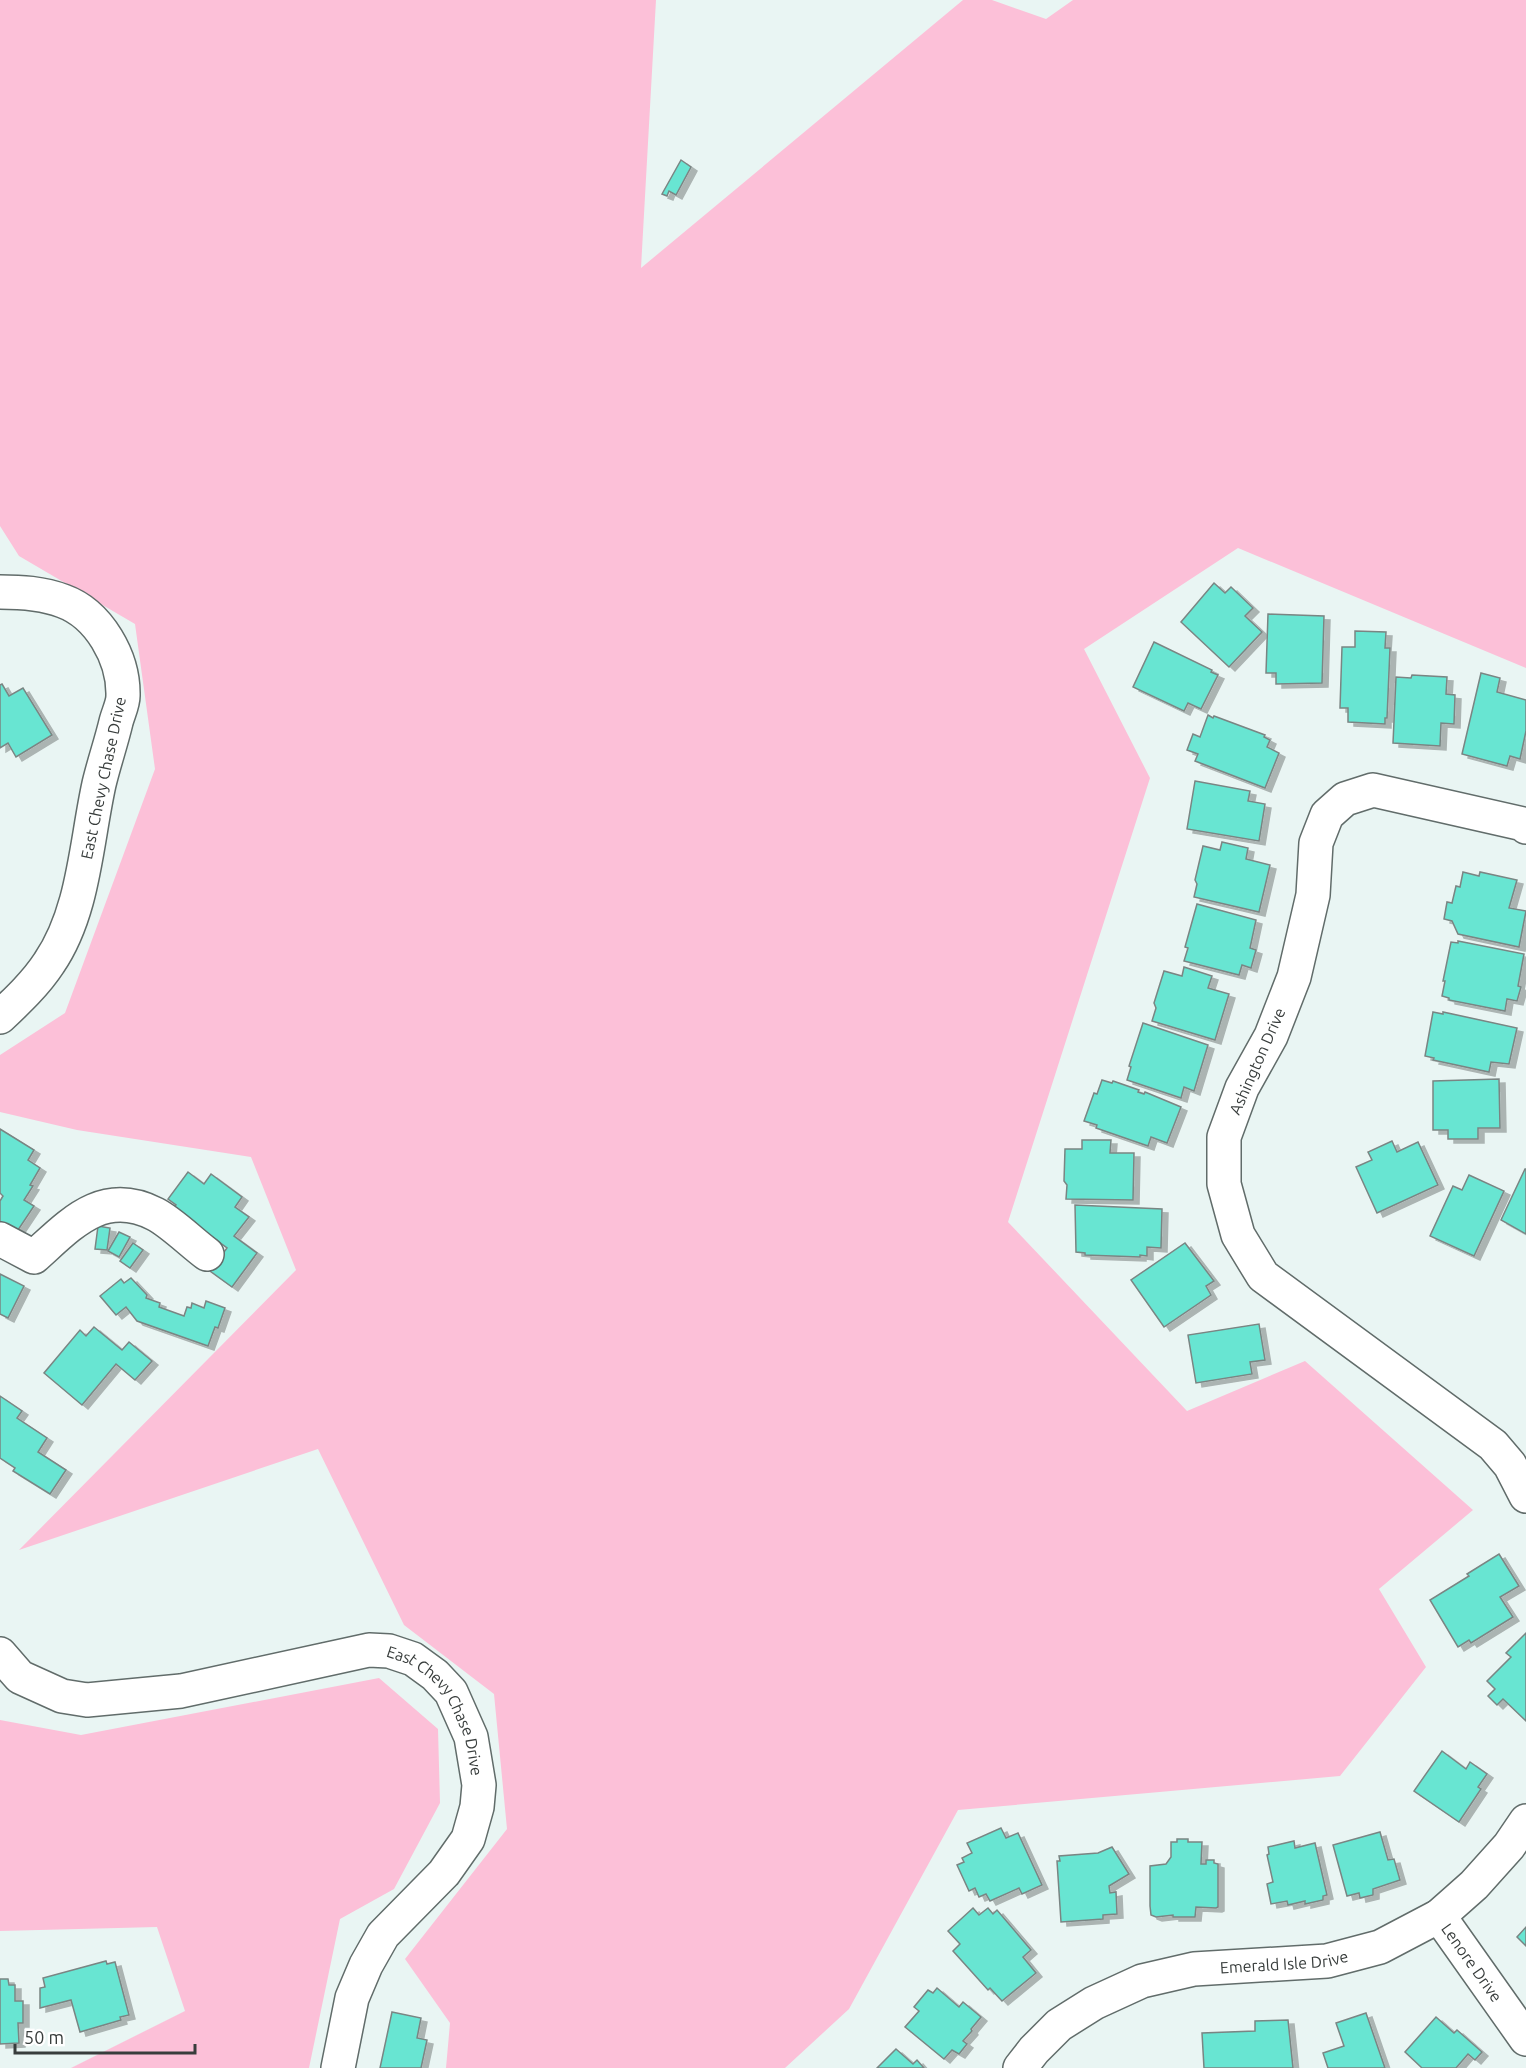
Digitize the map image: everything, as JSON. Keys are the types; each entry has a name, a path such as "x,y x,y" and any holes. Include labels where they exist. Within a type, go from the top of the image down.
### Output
{"street":[{"name":"East Chevy Chase Drive","path":"0,592 29,592 64,601 88,616 111,645 121,672 123,697 100,783 80,886 69,925 50,963 0,1017"},
{"name":"Ashington Drive","path":"1526,827 1373,790 1345,799 1327,815 1316,843 1312,895 1294,977 1271,1036 1242,1088 1224,1137 1224,1184 1238,1235 1263,1276 1493,1445 1510,1465 1526,1496"},
{"path":"0,1239 33,1257 82,1215 99,1207 126,1204 156,1214 207,1254"},
{"name":"East Chevy Chase Drive","path":"0,1654 20,1677 62,1696 87,1700 181,1690 369,1650 389,1651 413,1659 435,1675 451,1692 471,1737 479,1785 477,1807 468,1839 444,1873 383,1935 366,1965 352,1998 338,2068"},
{"name":"Emerald Isle Drive","path":"1020,2068 1059,2025 1094,2003 1142,1981 1194,1969 1327,1961 1380,1947 1439,1916 1474,1885 1509,1846 1526,1821"},
{"name":"Lenore Drive","path":"1439,1916 1526,2039"}],"shaded area":[{"path":"0,0 656,0 641,268 963,0 992,0 1046,19 1073,0 1526,0 1526,668 1238,548 1084,649 1150,778 1008,1222 1187,1411 1305,1361 1473,1510 1379,1589 1426,1667 1340,1776 958,1810 849,2009 785,2068 446,2068 450,2023 405,1959 507,1829 494,1694 404,1625 318,1449 19,1550 296,1270 251,1157 77,1130 0,1112 0,1055 65,1013 155,769 135,624 19,556 0,526"},
{"path":"379,1678 438,1729 440,1803 394,1889 340,1919 309,2068 71,2068 185,2011 157,1927 0,1931 0,1720 81,1735"}],"building":[{"path":"681,160 691,167 676,195 669,191 667,196 662,194"},
{"path":"1214,583 1225,593 1231,587 1253,608 1245,616 1262,632 1229,667 1181,622"},
{"path":"1268,614 1324,616 1322,683 1276,684 1276,673 1266,673"},
{"path":"1355,631 1386,632 1385,648 1390,648 1385,724 1348,722 1348,708 1340,708 1342,647 1355,647"},
{"path":"1154,642 1218,675 1201,709 1188,703 1184,711 1133,687"},
{"path":"1481,673 1500,678 1497,692 1526,700 1526,731 1520,759 1510,756 1507,766 1462,754"},
{"path":"1412,675 1447,677 1446,694 1455,695 1454,724 1441,723 1440,746 1393,743 1396,677 1411,678"},
{"path":"2,684 9,696 23,688 52,735 16,757 8,743 0,748 0,685"},
{"path":"1208,715 1265,735 1264,737 1270,740 1267,747 1279,753 1265,788 1195,761 1198,754 1187,750 1193,734 1200,737"},
{"path":"1195,781 1250,791 1248,801 1265,804 1259,841 1187,829"},
{"path":"1222,842 1248,848 1246,859 1270,865 1259,912 1194,897 1197,884 1195,880 1203,846 1220,850"},
{"path":"1463,872 1479,876 1480,872 1517,880 1509,908 1526,911 1519,947 1458,934 1452,921 1444,919 1447,902 1452,903 1456,886 1460,887"},
{"path":"1197,904 1256,920 1250,948 1256,950 1251,968 1242,965 1239,975 1184,961 1188,948 1185,947"},
{"path":"1458,941 1524,954 1518,986 1521,987 1517,1001 1507,999 1505,1011 1449,1000 1442,996 1451,942 1458,943"},
{"path":"1184,967 1212,976 1208,988 1229,994 1215,1040 1152,1021 1156,1008 1154,1003 1164,971 1182,976"},
{"path":"1433,1012 1443,1014 1443,1012 1517,1028 1509,1064 1491,1062 1489,1072 1433,1060 1434,1058 1425,1056"},
{"path":"1143,1023 1208,1045 1194,1091 1184,1087 1181,1098 1127,1080 1131,1067 1129,1066"},
{"path":"1499,1079 1500,1128 1478,1128 1478,1139 1448,1139 1448,1130 1433,1130 1433,1081"},
{"path":"1102,1080 1112,1083 1113,1081 1181,1107 1167,1143 1151,1137 1148,1146 1096,1128 1097,1125 1084,1121 1094,1093 1097,1094"},
{"path":"0,1129 34,1150 28,1160 40,1168 24,1200 34,1206 16,1233 0,1223 0,1201 3,1196 0,1193"},
{"path":"1082,1140 1111,1140 1110,1153 1134,1153 1133,1200 1066,1199 1065,1149 1082,1149"},
{"path":"1392,1141 1397,1152 1418,1142 1438,1185 1377,1213 1356,1167 1372,1160 1368,1152"},
{"path":"1526,1169 1526,1234 1501,1220"},
{"path":"188,1172 204,1184 211,1174 242,1197 235,1207 249,1217 234,1236 257,1253 232,1287 210,1271 227,1248 196,1225 171,1211 176,1205 168,1199"},
{"path":"1469,1175 1504,1191 1474,1256 1430,1236 1453,1186 1462,1190"},
{"path":"1075,1205 1162,1209 1161,1248 1147,1247 1147,1256 1140,1255 1140,1257 1085,1255 1085,1253 1076,1252"},
{"path":"98,1226 110,1228 107,1250 95,1249"},
{"path":"119,1232 130,1237 119,1257 108,1251"},
{"path":"133,1243 143,1250 130,1268 120,1261"},
{"path":"1185,1243 1214,1281 1206,1286 1211,1295 1164,1327 1131,1280"},
{"path":"0,1274 24,1286 8,1318 0,1314"},
{"path":"131,1278 147,1295 146,1298 160,1303 159,1307 184,1316 187,1307 191,1308 192,1303 204,1308 206,1301 225,1308 208,1346 137,1321 126,1307 116,1315 100,1296 121,1279 124,1283"},
{"path":"1259,1324 1265,1360 1250,1362 1252,1374 1196,1383 1188,1335"},
{"path":"94,1327 122,1350 129,1342 152,1361 135,1380 116,1364 82,1405 44,1373 80,1330 86,1336"},
{"path":"0,1396 22,1411 17,1418 47,1438 38,1452 66,1470 50,1494 13,1471 15,1468 0,1458"},
{"path":"1499,1554 1519,1586 1500,1597 1513,1617 1471,1643 1469,1640 1458,1647 1430,1600"},
{"path":"1526,1633 1526,1721 1503,1699 1497,1705 1488,1696 1495,1689 1487,1681 1511,1657 1506,1653"},
{"path":"1442,1751 1466,1769 1470,1762 1487,1774 1478,1787 1481,1789 1459,1822 1414,1791"},
{"path":"1001,1828 1006,1838 1018,1833 1042,1885 1022,1894 1019,1888 990,1901 986,1894 979,1897 975,1888 969,1891 957,1865 964,1862 962,1858 972,1853 967,1843"},
{"path":"1380,1832 1388,1860 1394,1859 1400,1880 1373,1889 1373,1895 1360,1898 1359,1893 1347,1896 1333,1845"},
{"path":"1177,1839 1202,1842 1201,1864 1206,1864 1206,1860 1214,1860 1214,1863 1218,1864 1218,1907 1196,1907 1195,1917 1173,1917 1173,1915 1156,1917 1151,1915 1150,1866 1166,1864 1171,1857 1171,1842 1177,1842"},
{"path":"1294,1841 1295,1848 1315,1843 1327,1895 1323,1896 1323,1900 1305,1904 1305,1901 1288,1905 1287,1901 1271,1904 1267,1884 1273,1882 1267,1855 1269,1854 1268,1847"},
{"path":"1112,1847 1129,1874 1109,1886 1110,1893 1116,1892 1117,1914 1103,1915 1103,1919 1061,1922 1057,1861 1060,1861 1059,1856 1098,1853"},
{"path":"973,1908 979,1915 988,1908 993,1914 997,1910 1031,1950 1023,1957 1036,1973 1002,2001 990,1988 988,1990 953,1951 960,1944 948,1931"},
{"path":"1526,1927 1526,1946 1517,1937"},
{"path":"106,1961 107,1964 115,1962 129,2015 120,2017 121,2020 80,2032 71,2000 40,2008 40,1988 45,1987 43,1978"},
{"path":"0,1979 8,1979 9,1985 15,1985 15,2001 23,2001 23,2023 18,2023 19,2043 0,2044"},
{"path":"937,1988 959,2007 963,2002 981,2017 963,2041 967,2044 959,2054 952,2050 944,2059 905,2027 919,2011 914,2007 928,1990 933,1993"},
{"path":"392,2012 421,2018 417,2038 427,2040 421,2068 380,2068"},
{"path":"1366,2013 1385,2068 1328,2068 1323,2053 1344,2046 1336,2023"},
{"path":"1436,2017 1454,2033 1457,2030 1482,2052 1475,2060 1468,2054 1456,2068 1422,2068 1405,2052"},
{"path":"1288,2020 1293,2068 1204,2068 1202,2033 1255,2031 1255,2021"},
{"path":"896,2049 913,2064 917,2060 924,2068 877,2068"}]}
